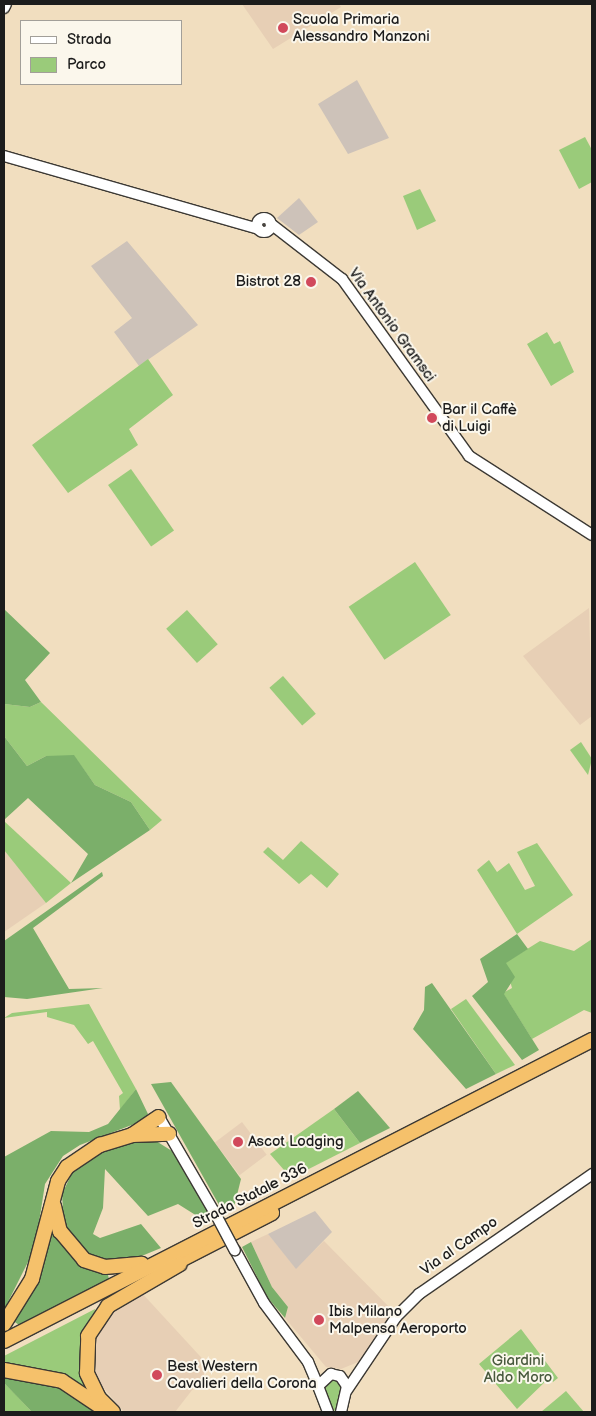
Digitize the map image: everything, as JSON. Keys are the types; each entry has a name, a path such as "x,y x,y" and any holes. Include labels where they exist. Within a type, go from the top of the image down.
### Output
{"highway":[{"name":"Strada Statale 336","path":"4,1351 214,1238 592,1040"},
{"name":"Strada Statale 336","path":"4,1341 592,1050"},
{"path":"4,1324 32,1279 61,1175 74,1159 132,1135 159,1117"},
{"path":"132,1135 169,1134"},
{"path":"53,1203 68,1246 84,1260 106,1267 144,1263 214,1238"},
{"path":"113,1412 99,1398 87,1373 86,1344 94,1323 108,1306 214,1238"},
{"path":"4,1370 43,1374 62,1381 106,1412"}],"street":[{"path":"4,8 6,4"},
{"name":"Via Antonio Gramsci","path":"4,156 224,218 264,226 302,247 326,264 356,296 469,456 592,535"},
{"path":"159,1117 264,1303 308,1362 328,1412"},
{"name":"Via al Campo","path":"341,1412 348,1390 396,1317 440,1276 592,1174"},
{"path":"308,1362 328,1375 340,1376 348,1390"},
{"name":"Via al Campo","path":"340,1376 363,1365"},
{"path":"318,1386 328,1375"}],"shaded area":[{"name":"Scuola Primaria Alessandro Manzoni","path":"242,4 339,4 341,7 273,49"},
{"path":"357,80 389,138 348,154 318,104"},
{"path":"299,198 318,222 299,235 277,218"},
{"path":"127,241 198,325 139,366 114,332 132,318 91,266"},
{"path":"589,608 592,716 580,725 523,656"},
{"path":"4,850 46,903 4,932"},
{"path":"242,1122 267,1155 240,1175 215,1142"},
{"path":"315,1211 332,1232 296,1269 268,1234"},
{"path":"268,1234 296,1268 324,1241 395,1313 358,1362 341,1369 326,1367 285,1318 288,1307 272,1287 251,1242"},
{"path":"140,1291 210,1367 175,1412 124,1412 96,1379 95,1339 108,1314"}],"green space":[{"path":"585,137 592,150 592,182 579,189 559,150"},
{"path":"420,189 436,221 417,230 403,196"},
{"path":"547,332 554,344 560,341 574,372 551,386 527,344"},
{"path":"148,359 173,395 129,429 138,445 68,493 32,445"},
{"path":"131,469 174,530 151,546 108,485"},
{"path":"415,562 451,615 384,660 349,607"},
{"path":"4,609 50,653 25,680 41,702 30,707 4,704"},
{"path":"187,610 218,644 197,663 166,629"},
{"path":"283,676 316,714 302,726 269,688"},
{"path":"41,702 162,820 150,830 131,802 95,785 74,756 46,756 27,766 4,736 4,704 30,707"},
{"path":"4,736 27,766 46,756 74,755 95,785 131,802 150,830 71,883 88,854 28,798 4,820"},
{"path":"581,742 592,759 588,775 570,750"},
{"path":"4,821 71,883 46,903 4,850"},
{"path":"301,841 339,874 327,888 311,874 299,884 263,852 268,847 283,860"},
{"path":"537,843 573,895 517,934 477,870 489,860 497,872 509,863 525,890 535,886 517,852"},
{"path":"102,872 103,876 33,928 69,989 103,988 27,999 4,997 4,941"},
{"path":"517,934 528,949 506,963 515,977 504,994 539,1050 522,1060 472,996 488,982 480,959"},
{"path":"592,939 592,1013 584,1010 532,1039 503,993 512,988 505,963 540,941 574,951"},
{"path":"432,983 496,1074 466,1089 413,1029 424,1010 425,987"},
{"path":"466,999 515,1065 496,1074 451,1009"},
{"path":"89,1004 136,1089 120,1110 119,1096 123,1093 93,1041 88,1044 74,1025 47,1017 47,1012 4,1018 12,1013"},
{"path":"171,1082 241,1179 234,1207 223,1212 151,1084"},
{"path":"136,1089 148,1114 142,1121 80,1145 63,1156 45,1184 35,1248 4,1310 4,1157 51,1131 89,1132 108,1124"},
{"path":"358,1091 390,1128 360,1143 334,1109"},
{"path":"334,1109 360,1143 291,1178 270,1154"},
{"path":"135,1140 156,1141 172,1151 211,1218 205,1221 178,1204 148,1216 105,1169 103,1208 93,1234 100,1238 141,1224 161,1248 132,1260 111,1262 90,1257 64,1227 62,1194 74,1169 91,1155"},
{"path":"51,1231 79,1263 107,1271 109,1279 19,1325 12,1320"},
{"path":"251,1242 272,1287 288,1307 285,1318 267,1297 242,1247"},
{"path":"95,1309 87,1390 36,1368 4,1367 4,1356"},
{"name":"Giardini Aldo Moro","path":"521,1329 558,1378 553,1382 549,1378 517,1409 479,1364"},
{"path":"12,1373 69,1390 99,1412 32,1412 4,1383 4,1374"},
{"path":"329,1381 337,1381 341,1388 335,1412 324,1391"},
{"path":"4,1383 13,1392 32,1412 4,1412"},
{"path":"566,1391 584,1412 541,1412"}],"place":[{"name":"Scuola Primaria Alessandro Manzoni","path":"283,28"},
{"name":"Bistrot 28","path":"311,282"},
{"name":"Bar il Caffè di Luigi","path":"432,418"},
{"name":"Ascot Lodging","path":"238,1142"},
{"name":"Ibis Milano Malpensa Aeroporto","path":"319,1320"},
{"name":"Best Western Cavalieri della Corona","path":"157,1375"}]}
